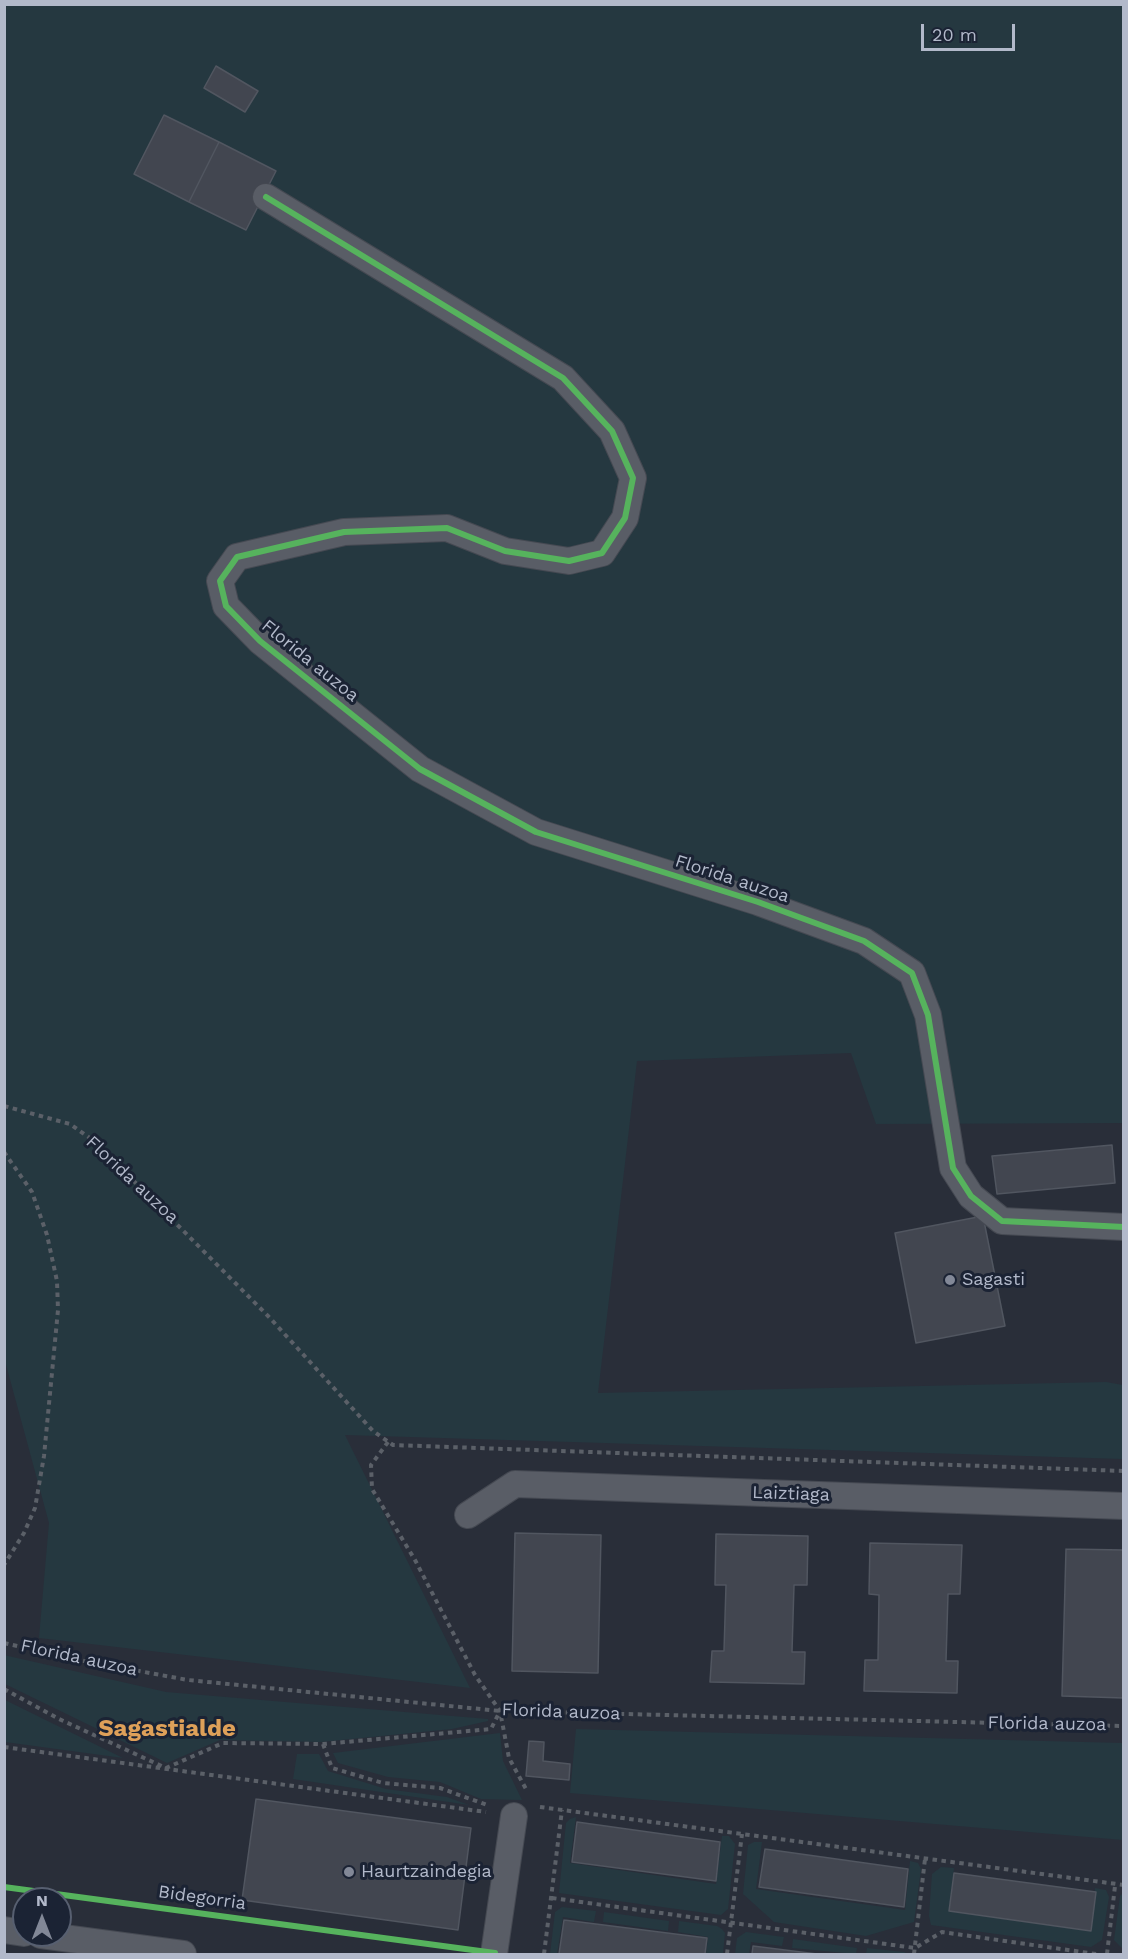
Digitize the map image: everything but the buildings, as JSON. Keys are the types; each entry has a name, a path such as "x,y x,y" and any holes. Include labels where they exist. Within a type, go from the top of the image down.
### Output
{"street":[{"name":"Florida auzoa","path":"266,197 563,378 612,431 633,478 625,518 602,553 569,561 505,551 447,528 344,532 237,557 220,581 226,606 260,641 420,769 536,832 759,902 864,941 912,973 928,1015 953,1168 971,1196 1002,1221 1124,1227"},
{"name":"Laiztiaga","path":"468,1515 515,1484 1124,1506"},
{"path":"494,1954 519,1806"},
{"path":"72,1939 183,1954"}],"path":[{"path":"4,1152 32,1192 47,1235 57,1281 58,1310 44,1456 35,1508 24,1533 4,1565"},
{"path":"519,1806 500,1711 475,1676 415,1560 372,1489 371,1465 388,1442 393,1445 434,1448 1124,1471"},
{"path":"4,1689 59,1719 166,1768 223,1743 323,1744 491,1729 500,1711"},
{"path":"323,1744 332,1768 383,1783 440,1788 487,1805 562,1810 1115,1886 1124,1885"},
{"path":"4,1747 488,1812 519,1806"},
{"path":"487,1805 488,1812"},
{"path":"544,1954 562,1810"},
{"path":"727,1954 742,1834"},
{"path":"914,1954 926,1859"},
{"path":"1107,1954 1115,1886"},
{"path":"552,1898 915,1948 942,1932 1096,1954"}],"shaded area":[{"path":"5,5 1123,5 1123,1123 876,1124 851,1053 637,1061 598,1393 1106,1382 1123,1385 1123,1459 345,1435 470,1688 39,1638 49,1523 5,1361"},
{"path":"4,1655 166,1692 488,1719 488,1721 452,1729 321,1742 220,1740 167,1763 5,1684"},
{"path":"5,1700 123,1758 5,1742"},
{"path":"576,1729 1123,1743 1123,1840 570,1793"},
{"path":"500,1733 503,1761 522,1800 481,1799 440,1782 388,1777 338,1763 333,1753"},
{"path":"297,1754 319,1754 328,1771 386,1789 447,1797 469,1805 293,1779"},
{"path":"576,1817 570,1863 716,1884 722,1836 729,1836 735,1844 728,1909 721,1915 559,1893 566,1823"},
{"path":"762,1842 756,1889 905,1910 910,1861 918,1863 921,1869 914,1922 866,1936 774,1922 743,1894 748,1845"},
{"path":"941,1867 954,1868 949,1911 1091,1931 1095,1888 1106,1890 1109,1897 1102,1940 1091,1947 931,1925 929,1916 932,1874"},
{"path":"1123,1893 1123,1949 1114,1940 1120,1896"},
{"path":"562,1907 596,1911 594,1922 563,1917 557,1954 550,1954 555,1912"},
{"path":"604,1912 669,1921 668,1931 603,1922"},
{"path":"679,1921 717,1926 722,1929 725,1933 723,1954 706,1954 708,1937 678,1932"},
{"path":"746,1932 784,1937 782,1946 751,1942 749,1954 735,1954 737,1938"},
{"path":"793,1939 857,1948 856,1954 792,1948"},
{"path":"867,1948 904,1952 908,1954 866,1954"}],"cycle path":[{"path":"266,197 563,378 612,431 633,478 625,518 602,553 569,561 505,551 447,528 344,532 237,557 220,581 226,606 260,641 420,769 536,832 758,902 864,941 912,973 928,1015 953,1168 971,1196 1002,1221 1124,1227"},
{"name":"Bidegorria","path":"4,1887 495,1953"}],"place":[{"name":"Sagasti","path":"950,1280"},
{"name":"Haurtzaindegia","path":"349,1872"}],"district":[{"name":"Sagastialde","path":"167,1729"}]}
